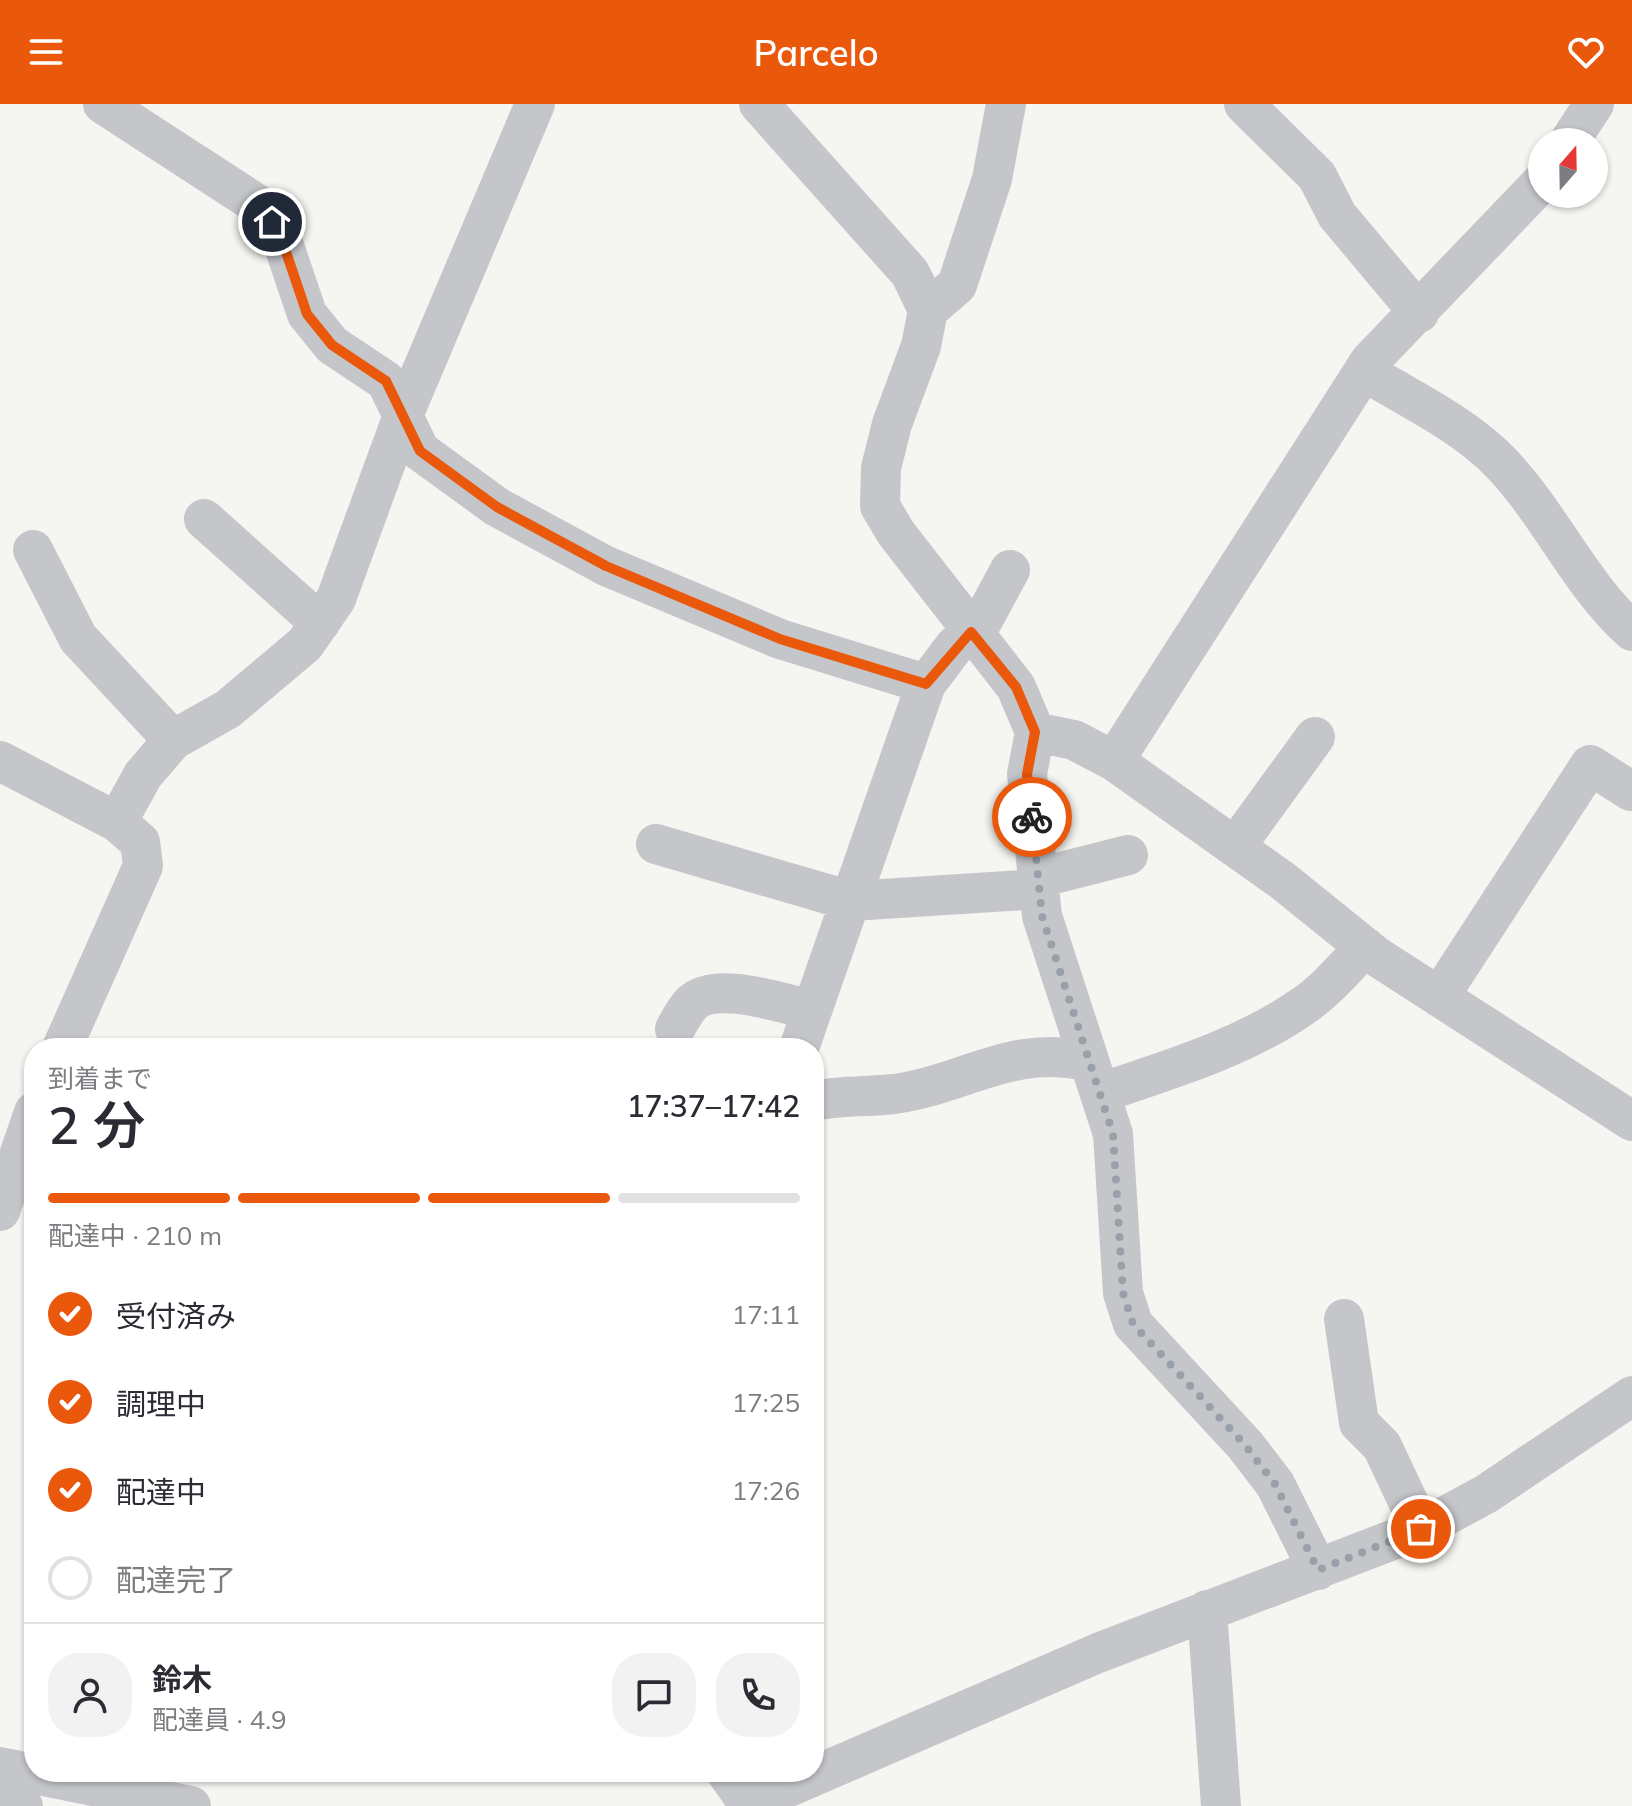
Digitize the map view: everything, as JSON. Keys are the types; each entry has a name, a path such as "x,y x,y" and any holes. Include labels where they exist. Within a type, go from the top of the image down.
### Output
{"street":[{"path":"103,104 263,208 281,237 307,314 332,345 386,381 420,451 497,507 606,566 780,639 926,684"},
{"path":"117,822 143,775 173,740 228,709 305,644 336,599 402,418 535,104"},
{"path":"759,104 910,273 928,310 921,346 885,453 880,506 896,533 1016,687 1035,732 1027,774 1042,916 1113,1134 1123,1293 1133,1324 1245,1445 1275,1484 1318,1570"},
{"path":"928,310 957,285 992,179 1006,104"},
{"path":"1244,104 1317,176 1337,215 1419,313"},
{"path":"1578,128 1594,104"},
{"path":"1114,761 1364,371 1528,197"},
{"path":"1364,371 1468,436 1499,461 1523,488 1606,608 1632,631"},
{"path":"204,519 320,623"},
{"path":"33,550 78,638 173,740"},
{"path":"802,1038 926,684 983,620 1010,570"},
{"path":"1035,732 1074,740 1114,761 1235,847 1365,947 1632,1121"},
{"path":"1235,847 1315,737"},
{"path":"0,761 117,822 140,842 143,866 66,1038"},
{"path":"1439,997 1590,765 1631,791"},
{"path":"656,844 851,901 1039,883 1128,855"},
{"path":"824,1100 895,1094 1032,1055 1057,1054 1094,1077 1177,1067 1305,1006 1365,947"},
{"path":"675,1029 693,1002 711,992 742,995 812,1010"},
{"path":"0,1211 24,1143"},
{"path":"1344,1319 1359,1423 1382,1446 1421,1529"},
{"path":"824,1772 1098,1653 1421,1529 1486,1494 1632,1396"},
{"path":"1207,1610 1221,1806"},
{"path":"0,1768 23,1806"},
{"path":"0,1768 24,1773"},
{"path":"70,1782 191,1806"},
{"path":"733,1782 748,1805 801,1782"}],"way so far":[{"path":"1032,817 1042,916 1113,1134 1120,1197 1123,1293 1133,1324 1156,1353 1245,1445 1275,1484 1318,1570 1421,1529"}],"route":[{"path":"272,222 281,237 307,314 332,345 386,381 420,451 497,507 606,566 780,639 926,684 954,647 971,632 1016,687 1035,732 1027,774 1032,817"}]}
